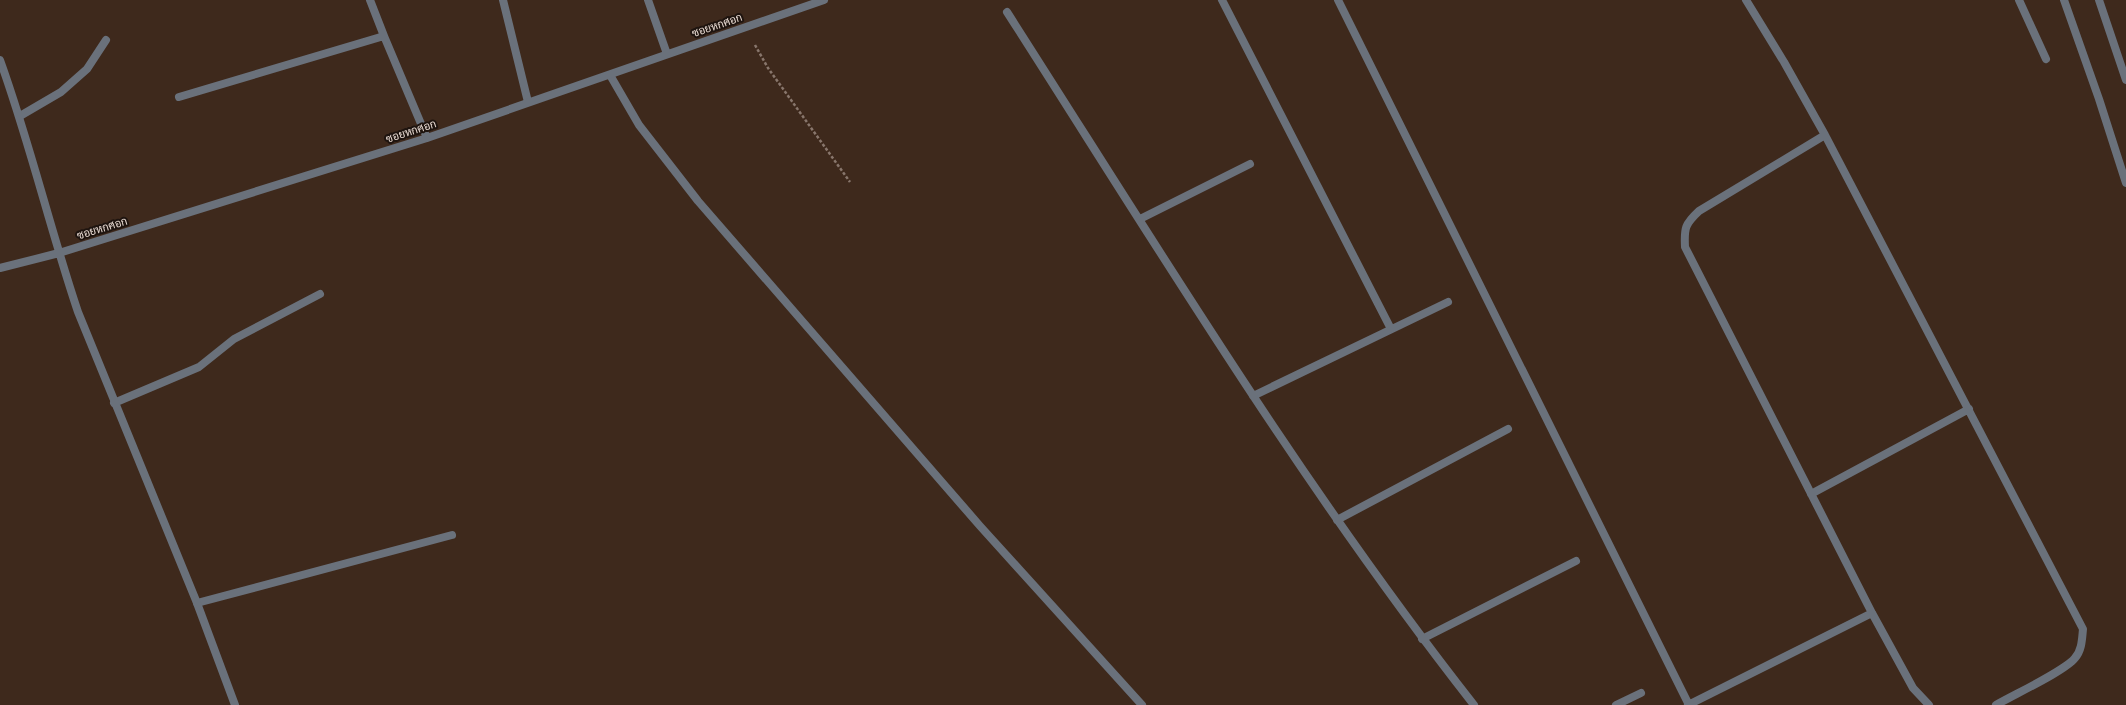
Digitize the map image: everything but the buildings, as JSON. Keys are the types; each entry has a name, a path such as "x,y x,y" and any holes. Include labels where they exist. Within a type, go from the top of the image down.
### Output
{"street":[{"path":"370,0 427,138"},
{"path":"503,0 528,102"},
{"path":"648,0 667,54"},
{"name":"ซอยหกศอก","path":"0,268 59,253 427,138 824,0"},
{"path":"1222,0 1391,329"},
{"path":"1338,0 1689,705 1872,613"},
{"path":"1746,0 1784,62 1825,135 1970,409 2083,629 2081,646 2076,658 2065,666 1996,705"},
{"path":"2019,0 2046,60"},
{"path":"2064,0 2099,99 2126,183"},
{"path":"2099,0 2126,80"},
{"path":"1007,12 1253,396 1337,520 1422,639 1474,705"},
{"path":"179,97 384,36"},
{"path":"20,116 61,92 87,69 106,40"},
{"path":"0,60 20,116 66,277 78,312 197,603 235,705"},
{"path":"610,75 639,125 698,201 980,526 1142,705"},
{"path":"1825,135 1699,211 1689,221 1684,229 1684,247 1872,613 1913,688 1929,705"},
{"path":"1140,220 1250,164"},
{"path":"114,403 199,367 234,339 320,294"},
{"path":"1253,396 1448,302"},
{"path":"1811,494 1970,409"},
{"path":"1337,520 1508,429"},
{"path":"197,603 452,535"},
{"path":"1422,639 1576,561"},
{"path":"1616,705 1641,693"}],"path":[{"path":"745,27 768,68 850,182"}]}
